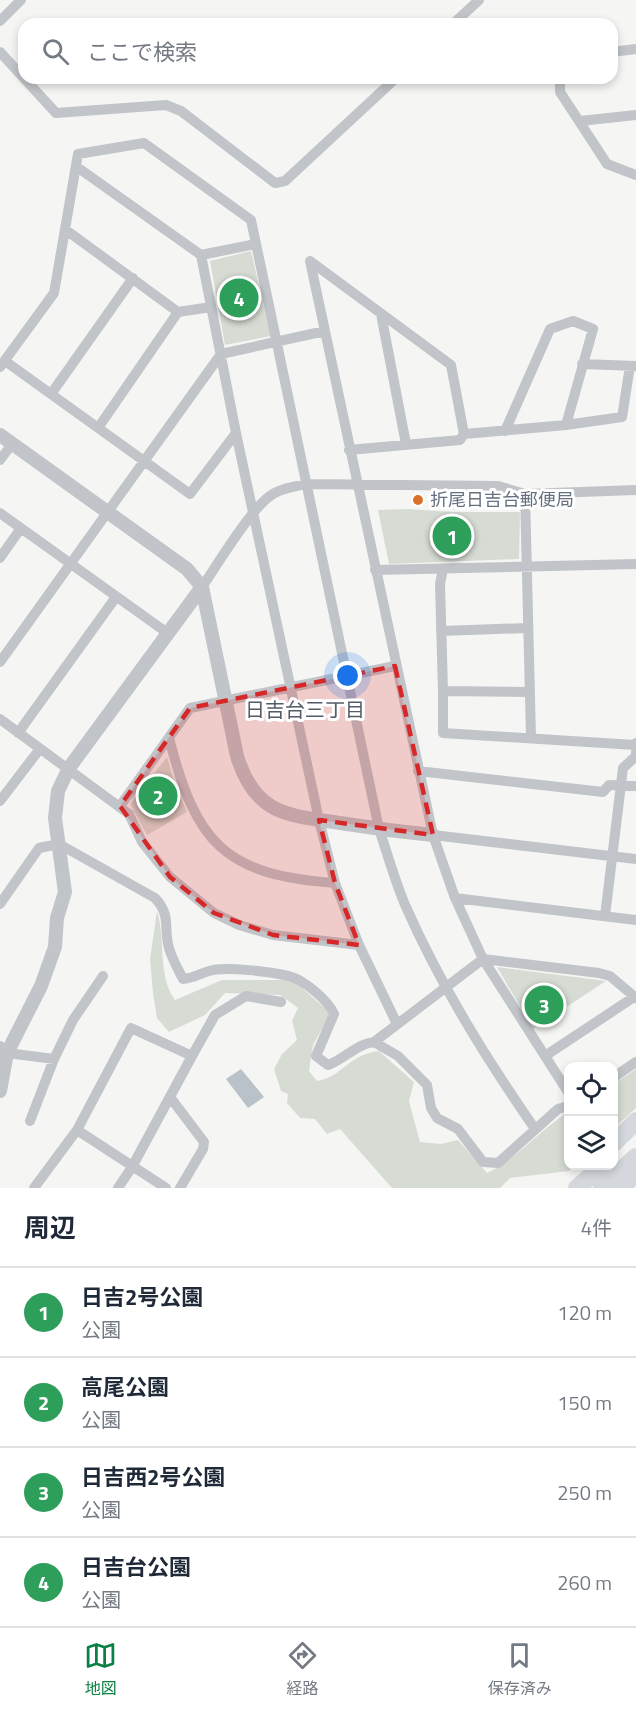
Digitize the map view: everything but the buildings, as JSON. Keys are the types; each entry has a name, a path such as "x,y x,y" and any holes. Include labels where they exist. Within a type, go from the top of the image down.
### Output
{"highway":[{"path":"618,1139 636,1121"},
{"path":"618,1152 636,1136"},
{"path":"602,1188 636,1157"},
{"path":"572,1188 588,1170"},
{"path":"577,1188 597,1170"},
{"path":"621,1188 636,1173"}],"street":[{"path":"0,21 21,0"},
{"path":"460,18 479,0"},
{"path":"618,52 636,50"},
{"path":"0,52 18,71"},
{"path":"30,84 56,112 166,105 181,111 275,183 285,181 390,84"},
{"path":"560,84 560,92 607,164 636,175"},
{"path":"580,121 636,115"},
{"path":"236,433 190,494 51,394 3,364 54,293 78,154 144,143 251,220 379,829 405,905 445,988 485,1056 535,1129"},
{"path":"77,167 201,255 236,433 255,513 319,820 335,883 359,945 397,1024"},
{"path":"66,230 178,312 210,307"},
{"path":"201,255 256,244"},
{"path":"349,450 460,440 464,434 451,365 310,261 349,450 395,666 433,835 455,898 483,959 564,1086"},
{"path":"51,394 133,278"},
{"path":"98,428 178,312"},
{"path":"381,314 406,444"},
{"path":"505,431 550,329 573,321 593,329 566,425"},
{"path":"0,662 106,511 221,354 325,331"},
{"path":"464,434 566,425 622,417 633,366 582,364"},
{"path":"0,460 6,440 187,569 202,587 243,776 254,793 286,815 379,829 636,859"},
{"path":"0,1091 4,1050 41,986 55,947 57,918 65,892 55,819 58,791 69,768 166,632 270,496 286,488 306,484 498,486 525,494 636,490"},
{"path":"525,494 531,737"},
{"path":"0,513 166,632"},
{"path":"0,558 21,528"},
{"path":"375,570 636,564"},
{"path":"443,569 440,584 443,733 636,744 636,756 623,768 605,916"},
{"path":"18,733 117,597"},
{"path":"441,631 528,628"},
{"path":"120,806 190,708 395,666"},
{"path":"443,691 529,692"},
{"path":"0,719 39,750 69,768 129,814 142,842 170,877 214,913 239,925 273,935 359,945"},
{"path":"169,738 181,785 190,807 213,841 262,873 295,880 335,883"},
{"path":"1,797 39,750"},
{"path":"418,771 603,792 609,785 636,786"},
{"path":"0,904 39,848 59,844 155,898 164,907 168,946 183,979 195,978 209,970 224,969 290,976 302,982 331,1007 334,1014 316,1049 315,1056 320,1062 328,1065 338,1062 362,1044 374,1042 483,959 599,973 610,976 635,997 545,1056"},
{"path":"455,898 636,920"},
{"path":"30,1121 54,1059 73,1020 103,976"},
{"path":"118,1188 132,1167 215,1015 246,996 280,1002"},
{"path":"34,1188 77,1130 131,1028 192,1056"},
{"path":"374,1042 398,1056 427,1085 431,1108 437,1118 458,1129 483,1162 498,1163 558,1109 564,1107"},
{"path":"4,1050 54,1059"},
{"path":"618,1074 636,1062"},
{"path":"170,1097 204,1142 203,1149 180,1188"},
{"path":"77,1130 166,1188"},
{"path":"627,1188 636,1179"}],"highlighted area":[{"path":"395,666 433,835 319,820 335,883 359,945 273,935 214,913 170,877 120,806 190,708"}],"shaded area":[{"path":"251,251 271,336 225,345 210,261"},
{"path":"408,509 452,512 520,512 519,559 389,564 378,510"},
{"path":"167,757 176,788 187,812 147,835 130,804"},
{"path":"157,911 166,979 175,1000 222,980 289,980 300,986 328,1011 328,1018 313,1045 309,1071 317,1081 334,1075 352,1061 368,1053 379,1051 414,1082 409,1101 420,1142 441,1144 458,1140 487,1173 508,1160 564,1115 564,1170 570,1170 510,1178 500,1188 392,1188 340,1129 327,1134 315,1119 300,1118 287,1103 288,1094 281,1091 274,1069 282,1054 297,1040 292,1021 298,1008 280,995 225,993 205,1015 169,1032 157,1018 150,959"},
{"path":"497,967 606,981 533,1029"},
{"path":"241,1069 264,1097 248,1108 226,1079"},
{"path":"636,1069 636,1108 618,1124 618,1116 618,1081"}],"place":[{"name":"日吉台公園","path":"239,298"},
{"name":"折尾日吉台郵便局","path":"418,500"},
{"name":"日吉2号公園","path":"452,536"},
{"name":"高尾公園","path":"158,796"},
{"name":"日吉西2号公園","path":"544,1005"}],"district":[{"name":"日吉台三丁目","path":"305,710"}]}
